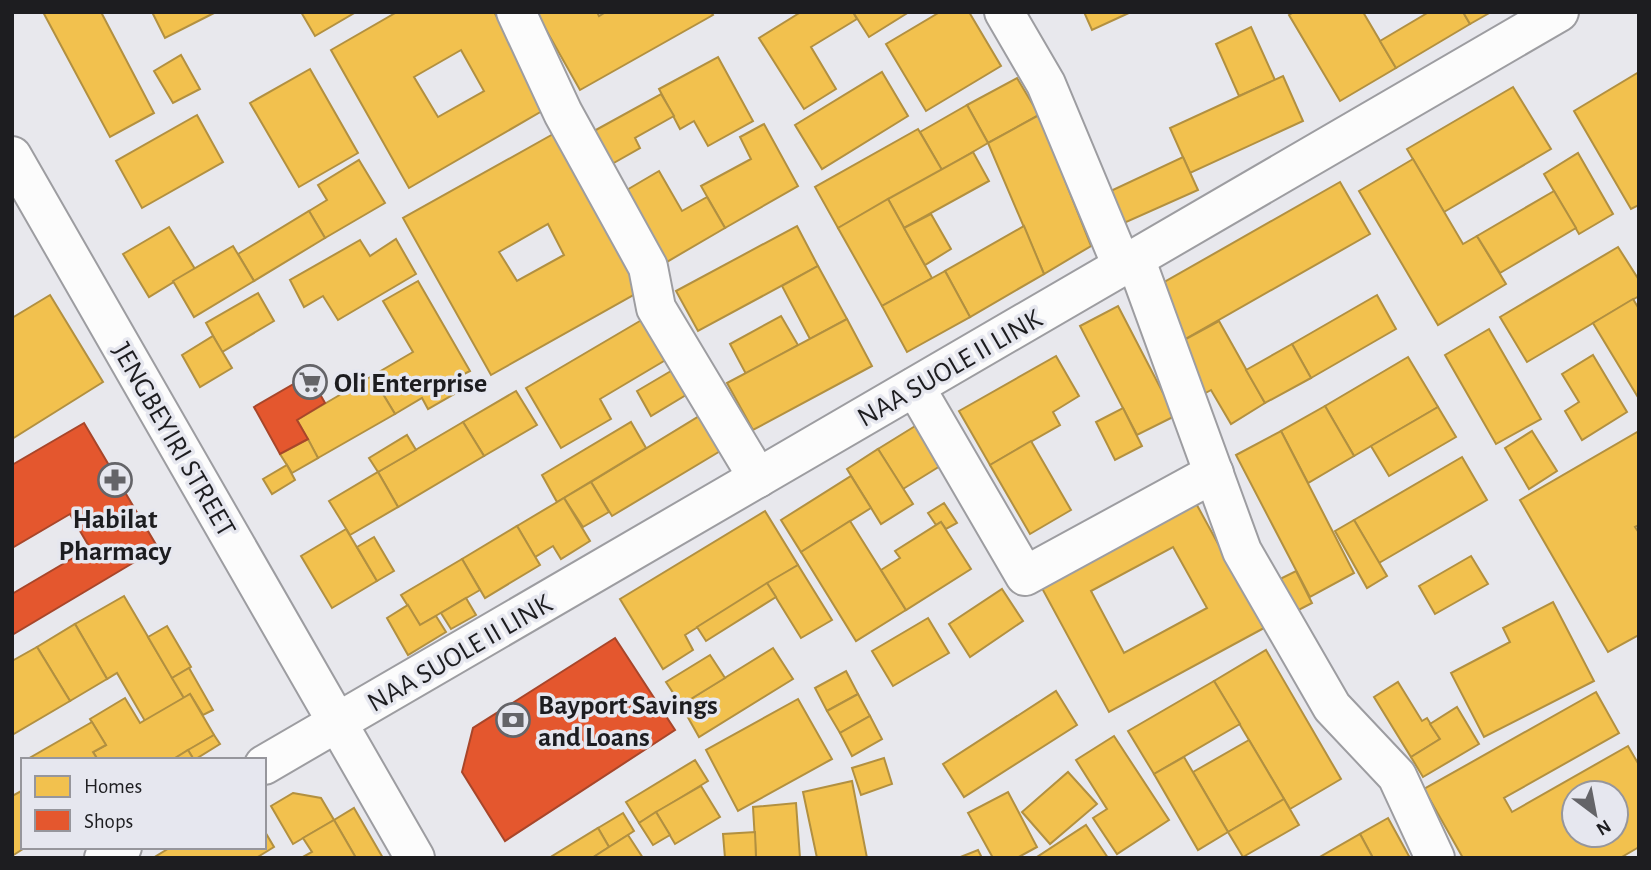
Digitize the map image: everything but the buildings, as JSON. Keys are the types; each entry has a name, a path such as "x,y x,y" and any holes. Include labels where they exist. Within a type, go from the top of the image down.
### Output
{"street":[{"path":"516,12 563,113 648,267 656,308 758,478"},
{"path":"1004,12 1046,84 1129,262 1242,551 1332,707 1397,776 1435,858"},
{"name":"NAA SUOLE II LINK","path":"266,764 1559,12"},
{"name":"JENGBEYIRI STREET","path":"12,156 415,858"},
{"path":"915,387 1025,576 1213,473"}],"place":[{"name":"Oli Enterprise","path":"310,382"},
{"name":"Habilat Pharmacy","path":"115,480"},
{"name":"Bayport Savings and Loans","path":"513,720"}]}
